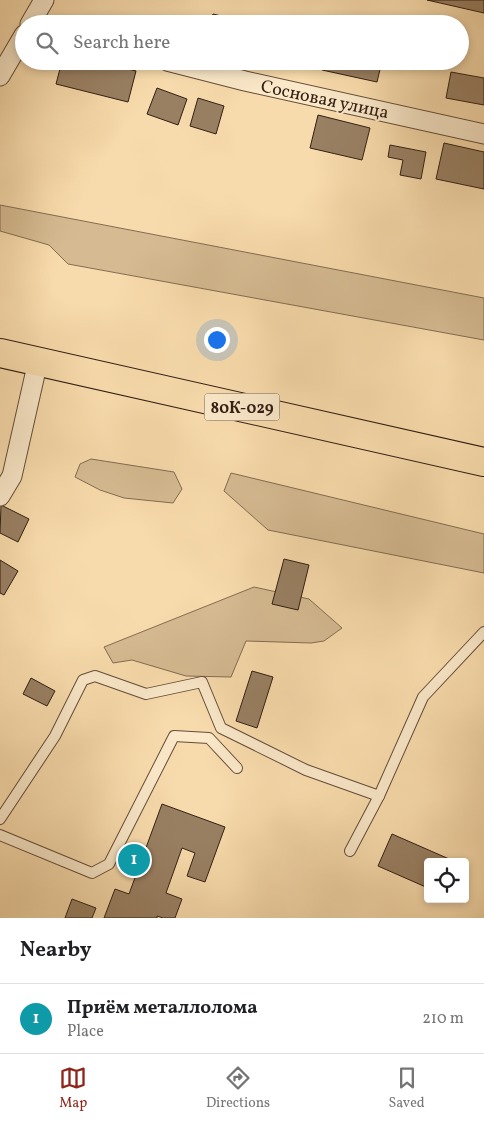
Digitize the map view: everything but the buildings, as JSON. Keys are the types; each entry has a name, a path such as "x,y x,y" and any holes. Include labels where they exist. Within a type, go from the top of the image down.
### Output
{"main road":[{"name":"80К-029","path":"0,353 484,462"}],"street":[{"path":"36,15 44,0"},
{"path":"0,76 15,52"},
{"name":"Сосновая улица","path":"202,70 484,134"},
{"path":"0,496 12,476 38,361"}],"lane":[{"path":"350,851 379,796 423,698 484,632"},
{"path":"0,819 55,736 83,680 96,676 146,694 202,682 221,728 306,770 379,796"},
{"path":"0,835 92,873 109,864 174,736 209,738 237,768"}],"shaded area":[{"path":"0,205 484,298 484,340 68,264 49,245 0,231"},
{"path":"91,459 174,472 182,489 173,503 124,498 100,490 75,477 80,464"},
{"path":"231,473 484,534 484,573 268,530 224,491"},
{"path":"254,587 309,599 342,628 324,641 311,643 246,641 231,677 186,676 132,660 113,663 104,647"}],"place":[{"name":"Приём металлолома","path":"134,860"}]}
